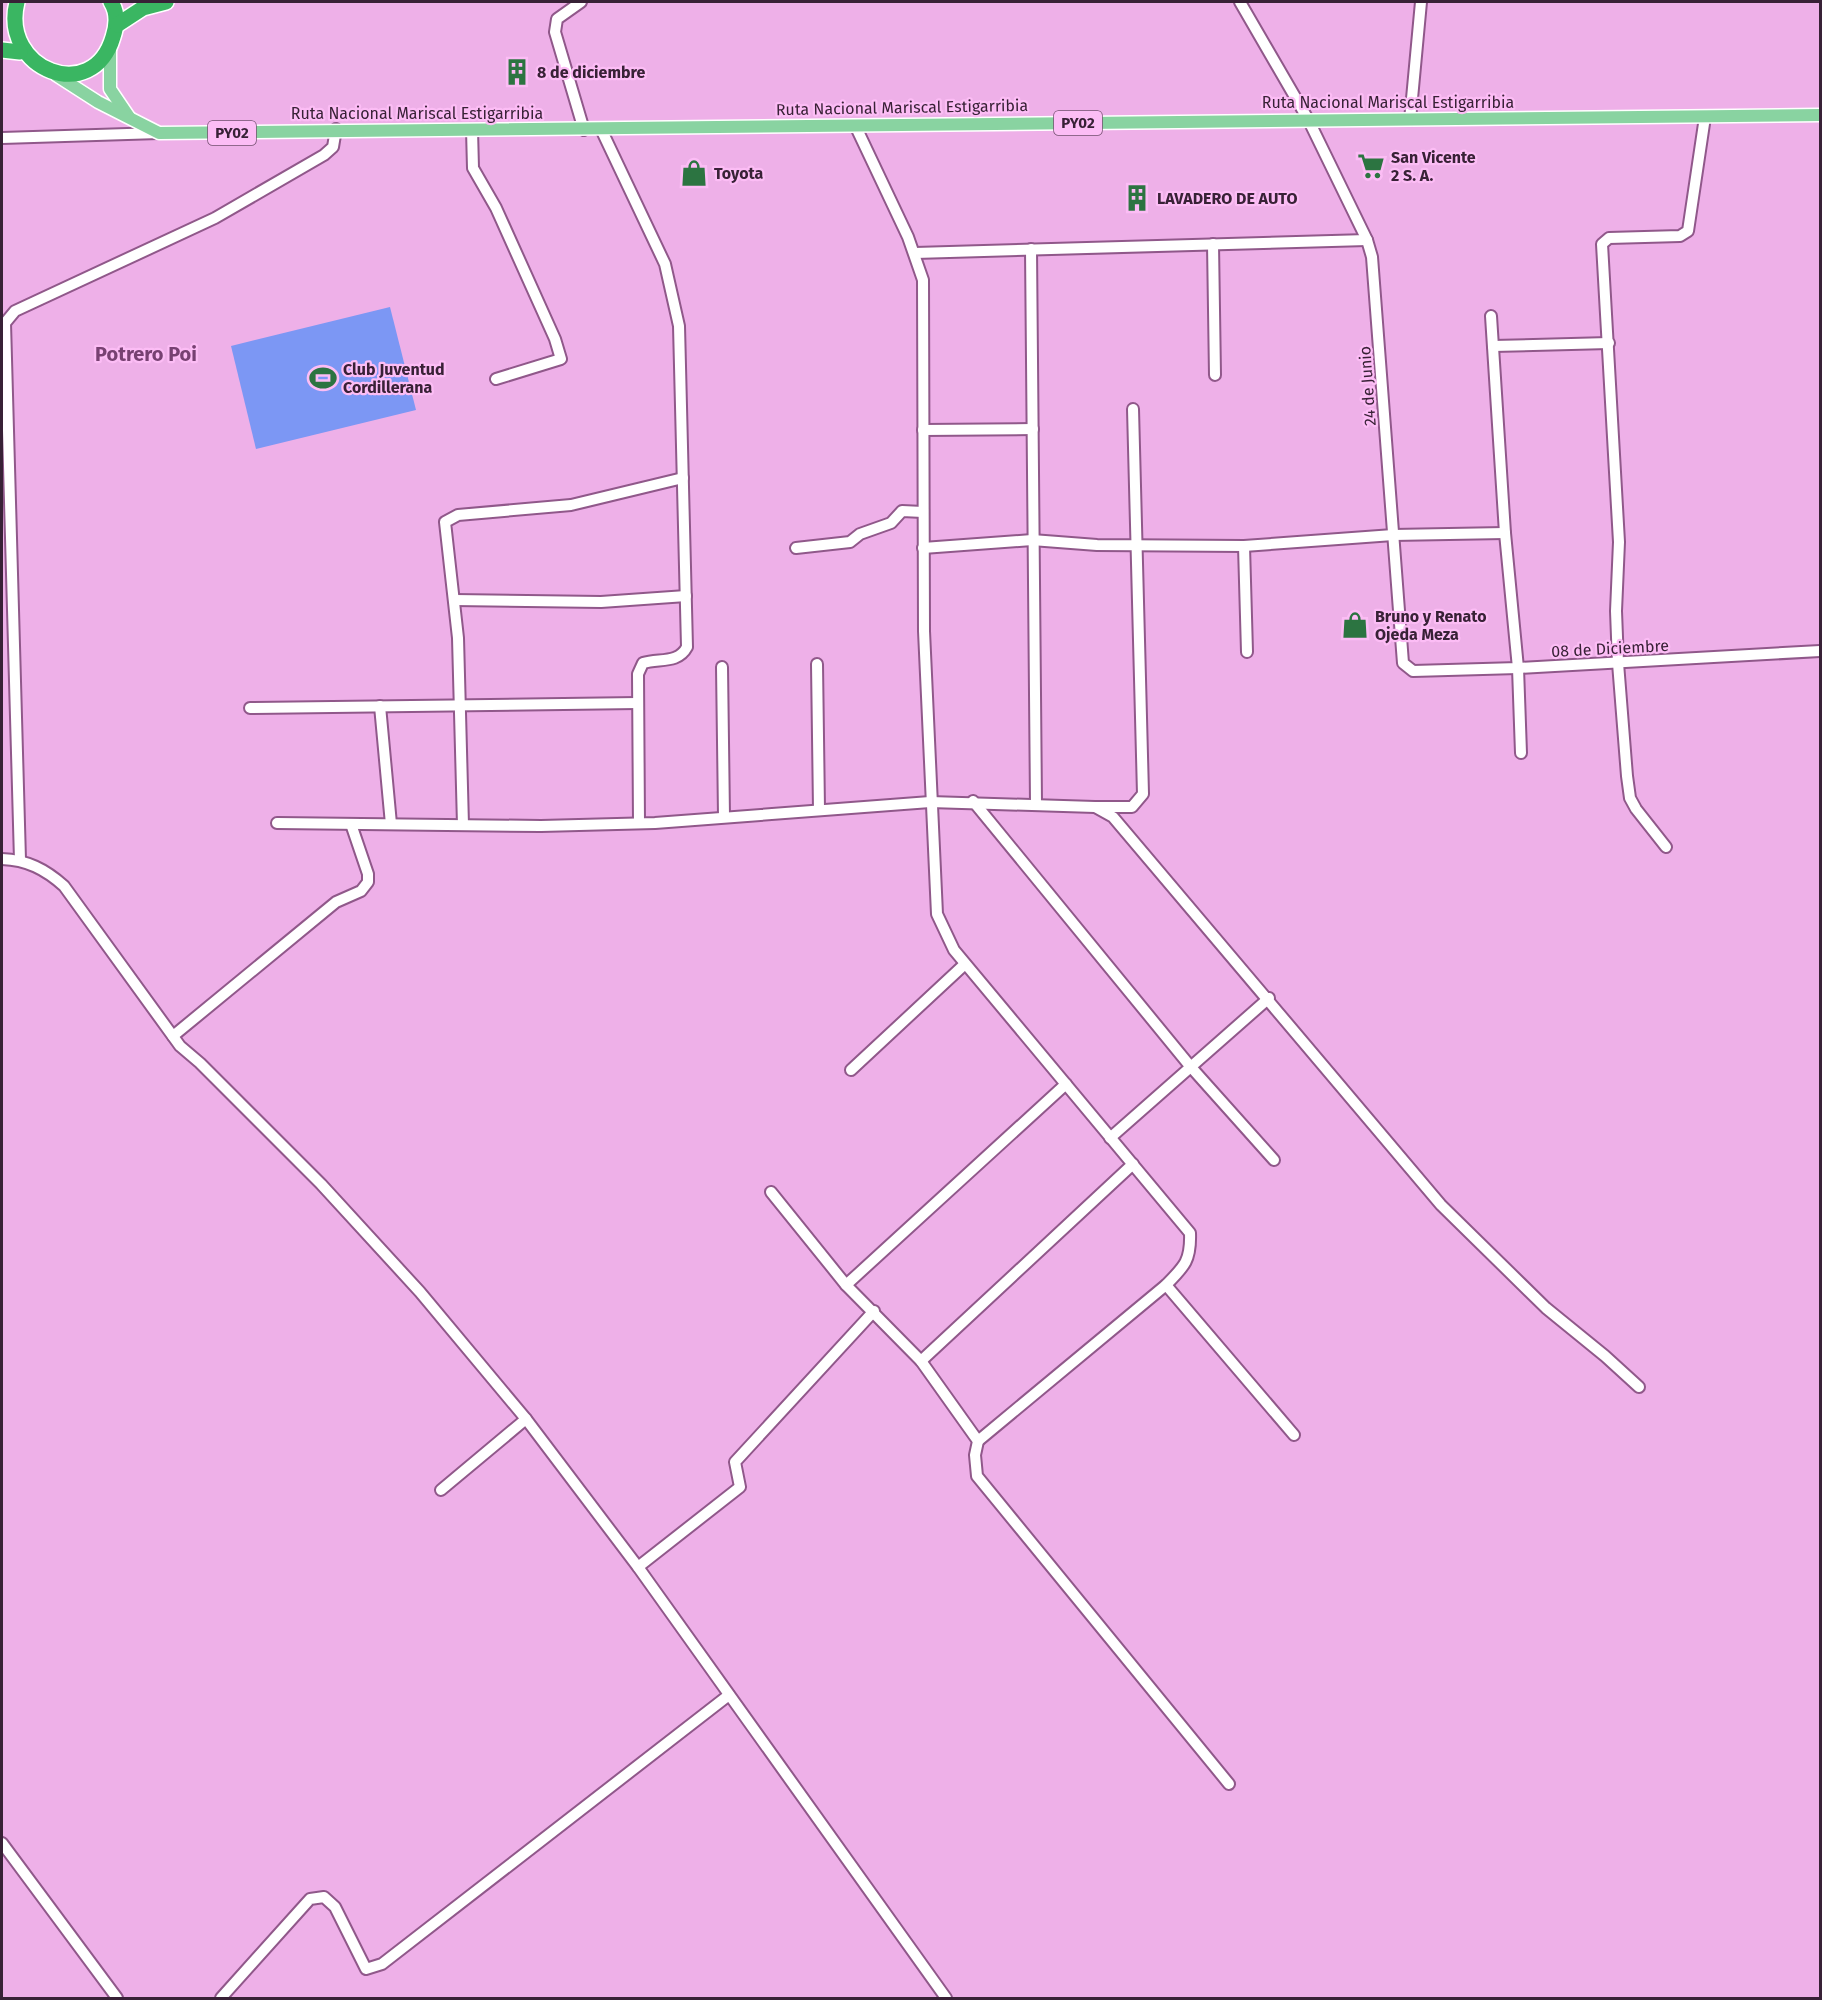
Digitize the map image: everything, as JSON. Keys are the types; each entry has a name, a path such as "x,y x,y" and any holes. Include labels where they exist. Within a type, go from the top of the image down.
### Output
{"highway":[{"path":"15,6 14,39 20,52 36,66 56,75 77,73 96,64 110,48 117,25 111,2"},
{"path":"117,25 143,8 166,2"},
{"path":"2,24 15,6"},
{"path":"2,50 20,52"}],"main road":[{"path":"110,48 110,89 132,121"},
{"name":"Ruta Nacional Mariscal Estigarribia","path":"56,75 132,121 159,134 336,129 584,130 1821,115"}],"street":[{"path":"580,2 558,19 555,32 584,130"},
{"name":"24 de Junio","path":"1240,2 1309,121 1367,240 1372,258 1403,663"},
{"path":"1410,120 1421,2"},
{"path":"1666,847 1630,798 1618,663 1616,611 1619,542 1603,243 1609,237 1680,236 1688,231 1705,117"},
{"path":"855,126 915,253 923,280 924,548 930,802 937,914 954,950 965,964 1190,1233 1191,1252 1185,1265 1166,1284 978,1442 975,1455 977,1476 1229,1784"},
{"path":"20,860 5,323 15,310 215,218 324,155 333,147 336,129"},
{"path":"602,129 665,264 680,326 687,647 682,655 672,660 643,663 638,674 639,823"},
{"path":"472,130 473,168 501,218 555,339 561,359 496,379"},
{"path":"2,138 159,134"},
{"path":"915,253 1367,240"},
{"path":"1214,244 1215,375"},
{"path":"1031,249 1035,804"},
{"path":"1491,316 1505,533 1518,668 1521,753"},
{"path":"1493,346 1609,343"},
{"path":"277,823 463,825 639,823 819,809 973,801 1132,807 1143,794 1133,409"},
{"path":"923,430 1033,429"},
{"path":"463,825 458,638 445,522 458,515 571,505 683,478"},
{"path":"796,548 850,542 860,534 891,523 902,512 924,512"},
{"path":"924,548 1034,540 1137,546 1244,546 1393,535 1505,533"},
{"path":"1244,546 1247,652"},
{"path":"454,600 602,602 686,597"},
{"name":"08 de Diciembre","path":"1403,663 1413,671 1518,668 1821,651"},
{"path":"817,664 819,809"},
{"path":"722,667 724,816"},
{"path":"250,708 638,703"},
{"path":"380,706 391,824"},
{"path":"973,801 1190,1066 1274,1160"},
{"path":"1095,807 1113,817 1269,998 1441,1205 1479,1245 1546,1308 1639,1387"},
{"path":"173,1036 336,902 361,891 368,882 368,874 351,824"},
{"path":"2,859 20,860 49,873 64,886 173,1036 321,1184 420,1292 526,1419 638,1567 946,1998"},
{"path":"851,1070 965,964"},
{"path":"1110,1138 1269,998"},
{"path":"846,1285 1066,1084"},
{"path":"921,1361 1132,1164"},
{"path":"771,1192 846,1285 921,1361 978,1442"},
{"path":"1166,1284 1294,1436"},
{"path":"638,1567 740,1487 735,1462 874,1311"},
{"path":"441,1490 526,1419"},
{"path":"221,1998 310,1899 324,1897 334,1908 366,1969 382,1964 729,1695"},
{"path":"2,1844 117,1998"}],"shaded area":[{"name":"Club Juventud Cordillerana","path":"390,307 416,410 256,449 231,346"}],"place":[{"name":"8 de diciembre","path":"517,72"},
{"name":"San Vicente 2 S. A.","path":"1371,166"},
{"name":"Toyota","path":"694,173"},
{"name":"LAVADERO DE AUTO","path":"1137,198"},
{"name":"Club Juventud Cordillerana","path":"323,378"},
{"name":"Bruno y Renato Ojeda Meza","path":"1355,625"}],"district":[{"name":"Potrero Poi","path":"146,354"}]}
